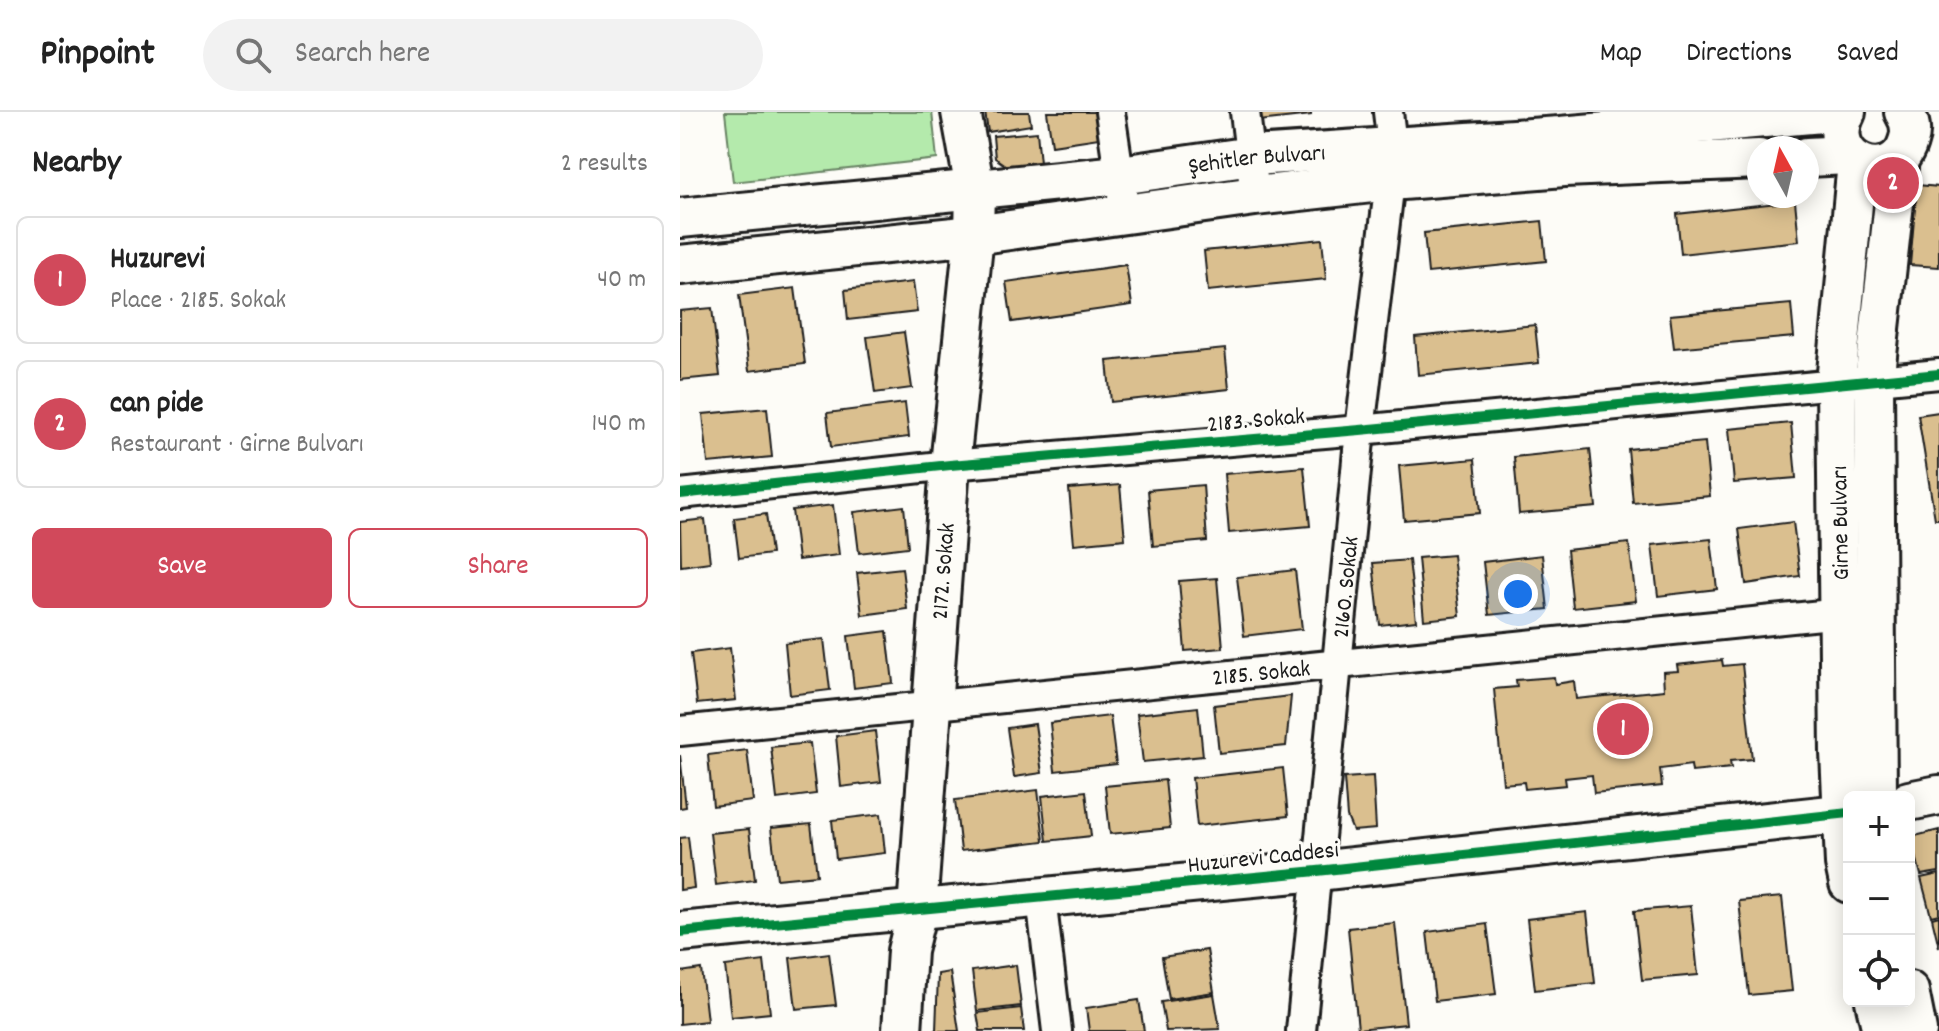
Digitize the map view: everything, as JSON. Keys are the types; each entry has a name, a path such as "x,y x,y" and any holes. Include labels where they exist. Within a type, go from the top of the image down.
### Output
{"main road":[{"name":"2172. Sokak","path":"902,1031 907,951 917,910 950,465 974,235 975,189 961,112"},
{"name":"Şehitler Bulvarı","path":"680,218 1120,175 1252,156 1560,136 1834,112"},
{"path":"1846,112 1840,133 1842,145 1853,159 1868,167 1879,167 1912,142"},
{"name":"Girne Bulvarı","path":"1877,791 1874,382 1912,142"},
{"name":"Şehitler Bulvarı","path":"680,265 974,235 1255,196 1390,146 1564,167 1747,159"},
{"path":"1819,158 1853,159"},
{"name":"Girne Bulvarı","path":"1844,791 1840,752 1841,613 1836,383 1853,159"},
{"path":"1915,800 1939,795"},
{"name":"Huzurevi Caddesi","path":"680,932 1317,871 1843,814"},
{"path":"1876,1007 1882,1031"},
{"path":"1912,1007 1917,1031"}],"street":[{"path":"1110,112 1125,213"},
{"path":"1245,112 1255,196"},
{"name":"2160. Sokak","path":"1301,1031 1390,146"},
{"name":"2183. Sokak","path":"680,494 950,465 1360,430 1939,374"},
{"name":"2185. Sokak","path":"680,731 1841,613"},
{"path":"1041,898 1057,1031"}],"green space":[{"path":"725,112 932,112 937,159 733,182"}],"building":[{"path":"985,112 1029,112 1031,125 988,132"},
{"path":"1047,112 1095,112 1099,138 1052,145"},
{"path":"1258,112 1311,112 1311,115 1259,121"},
{"path":"1037,132 1040,163 1008,167 995,158 993,136"},
{"path":"1917,185 1939,187 1939,267 1910,265"},
{"path":"1747,206 1796,208 1799,241 1681,254 1677,214"},
{"path":"1542,221 1546,261 1428,273 1424,233"},
{"path":"1322,239 1326,279 1208,291 1204,251"},
{"path":"1126,265 1132,305 1012,322 1006,282"},
{"path":"913,282 917,312 848,320 845,290"},
{"path":"795,288 805,364 749,371 739,295"},
{"path":"1791,304 1794,337 1674,348 1670,315"},
{"path":"712,308 720,376 680,380 680,311"},
{"path":"1535,325 1539,363 1418,375 1415,337"},
{"path":"904,332 912,388 875,393 867,337"},
{"path":"1225,349 1229,389 1111,402 1107,361"},
{"path":"905,403 909,437 831,447 827,413"},
{"path":"767,408 772,457 708,463 703,414"},
{"path":"1939,412 1939,519 1935,519 1918,415"},
{"path":"1791,423 1796,478 1734,483 1729,429"},
{"path":"1705,442 1710,496 1633,503 1628,449"},
{"path":"1590,449 1596,507 1519,514 1514,457"},
{"path":"1475,459 1480,513 1404,520 1399,466"},
{"path":"1304,467 1310,526 1229,533 1224,474"},
{"path":"1120,485 1125,539 1074,544 1069,489"},
{"path":"1203,485 1207,541 1153,546 1148,490"},
{"path":"833,505 839,555 798,560 792,510"},
{"path":"904,506 908,547 859,553 854,512"},
{"path":"766,514 771,554 739,558 734,518"},
{"path":"705,519 710,562 681,566 680,522"},
{"path":"1793,522 1800,576 1746,584 1739,529"},
{"path":"1711,539 1717,589 1658,596 1652,545"},
{"path":"1629,543 1636,601 1573,608 1567,550"},
{"path":"1453,555 1460,616 1424,620 1418,558"},
{"path":"1542,555 1548,609 1489,615 1483,562"},
{"path":"1409,560 1416,621 1380,625 1373,563"},
{"path":"902,568 907,609 862,615 857,573"},
{"path":"1295,570 1302,629 1244,636 1237,577"},
{"path":"1217,578 1223,648 1185,651 1179,581"},
{"path":"887,631 893,683 854,688 848,636"},
{"path":"824,639 830,690 790,695 785,643"},
{"path":"730,648 736,700 697,704 691,653"},
{"path":"1722,660 1723,666 1742,664 1752,759 1730,761 1731,768 1692,772 1691,765 1660,769 1662,786 1594,793 1592,775 1565,778 1566,785 1525,789 1524,782 1503,784 1494,689 1517,687 1516,680 1554,677 1555,684 1574,681 1576,699 1664,690 1663,672 1678,671 1677,665"},
{"path":"1291,696 1286,746 1219,753 1214,705"},
{"path":"1198,707 1203,756 1143,762 1137,714"},
{"path":"1110,716 1116,764 1055,771 1050,723"},
{"path":"1035,724 1042,773 1014,777 1007,728"},
{"path":"875,731 881,782 841,787 836,736"},
{"path":"810,743 816,794 777,799 771,747"},
{"path":"747,750 753,801 713,806 708,755"},
{"path":"680,755 686,807 680,808"},
{"path":"1283,768 1288,816 1197,826 1192,778"},
{"path":"1373,776 1376,829 1353,831 1347,817 1344,778"},
{"path":"1165,780 1170,828 1110,834 1105,786"},
{"path":"1038,790 1044,841 961,851 955,800"},
{"path":"1086,791 1091,836 1047,841 1042,796"},
{"path":"881,814 885,853 836,859 832,820"},
{"path":"811,824 817,875 777,879 771,828"},
{"path":"749,829 755,880 716,885 710,833"},
{"path":"1939,830 1939,872 1921,875 1915,852 1915,836"},
{"path":"688,837 694,888 680,890 680,838"},
{"path":"1939,874 1939,914 1931,916 1921,878"},
{"path":"1782,897 1792,991 1749,995 1739,901"},
{"path":"1691,906 1698,975 1642,980 1634,911"},
{"path":"1587,912 1595,983 1535,990 1527,919"},
{"path":"1939,916 1939,947 1932,918"},
{"path":"1395,923 1406,1024 1358,1029 1348,928"},
{"path":"1487,924 1496,994 1435,1001 1427,932"},
{"path":"1207,950 1214,992 1169,999 1162,957"},
{"path":"829,953 836,1005 796,1009 790,958"},
{"path":"764,961 770,1013 731,1017 725,966"},
{"path":"1016,965 1021,1006 977,1011 972,971"},
{"path":"701,969 707,1021 680,1024 680,972"},
{"path":"950,972 959,1031 936,1031 938,974"},
{"path":"1214,994 1220,1029 1166,1031 1161,1002"},
{"path":"1139,1000 1144,1031 1089,1031 1086,1008"},
{"path":"1021,1008 1024,1031 980,1031 977,1013"}],"cycle path":[{"path":"680,494 950,465 1360,430 1939,374"},
{"path":"680,932 1317,871 1843,814"}],"place":[{"name":"can pide","path":"1893,183"},
{"name":"Huzurevi","path":"1623,729"}]}
